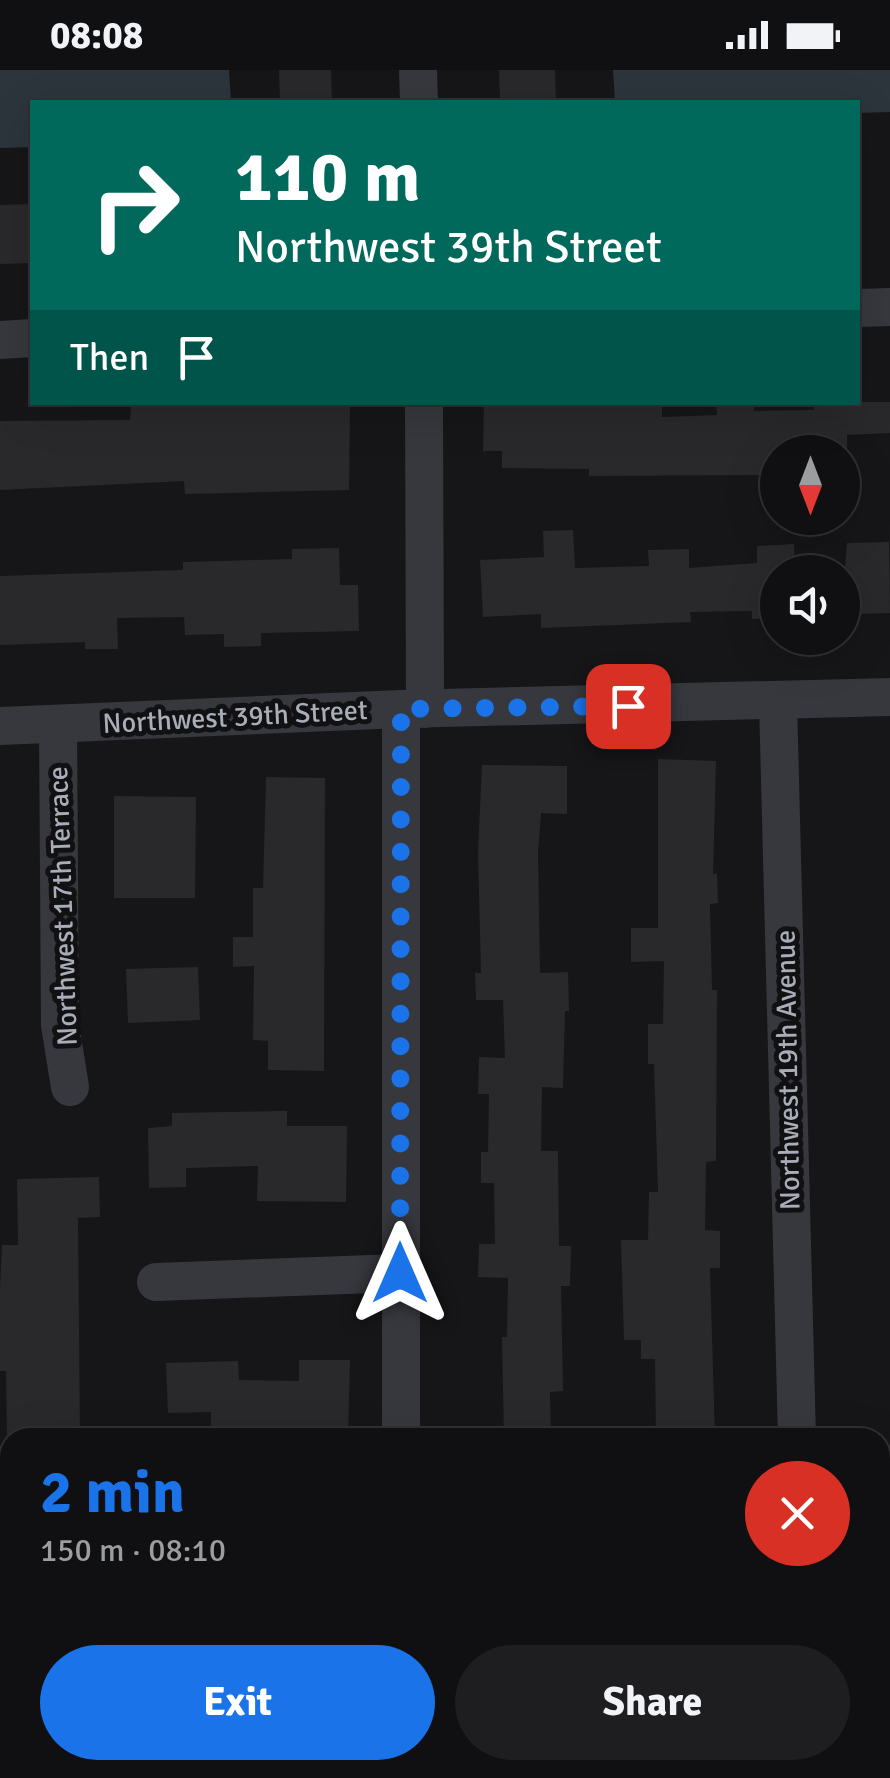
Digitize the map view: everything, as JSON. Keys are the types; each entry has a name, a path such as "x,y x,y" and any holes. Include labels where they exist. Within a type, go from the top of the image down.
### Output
{"street":[{"path":"418,70 419,100"},
{"path":"860,308 890,307"},
{"path":"0,340 30,338"},
{"path":"401,1428 400,1273 424,405"},
{"name":"Northwest 39th Street","path":"0,726 413,709 890,696"},
{"name":"Northwest 19th Avenue","path":"778,702 796,1428"},
{"name":"Northwest 17th Terrace","path":"58,724 60,1025 70,1086"},
{"path":"156,1282 400,1273"}],"shaded area":[{"path":"0,70 229,70 231,100 30,100 30,147 0,148"},
{"path":"613,70 890,70 890,112 860,113 860,100 615,100"}],"building":[{"path":"279,70 331,70 332,100 280,100"},
{"path":"499,70 555,70 556,100 500,100"},
{"path":"30,204 30,263 0,264 0,205"},
{"path":"890,402 890,433 760,435 760,475 589,476 589,469 502,468 502,451 483,451 484,405 662,405 662,417 717,415 716,405 754,405 754,411 814,410 813,405"},
{"path":"350,405 349,490 185,494 184,481 0,490 0,421 130,420 131,407"},
{"path":"573,530 575,568 649,566 648,550 689,549 689,568 757,563 757,546 794,544 794,555 760,555 760,619 752,619 752,611 690,612 691,622 541,628 541,614 483,617 480,560 544,557 543,531"},
{"path":"889,542 890,613 860,614 860,555 846,555 847,543"},
{"path":"339,548 340,585 358,585 359,631 261,633 261,646 224,647 224,634 185,635 184,617 117,618 118,649 85,649 85,642 0,645 0,576 183,570 183,562 292,559 292,549"},
{"path":"658,759 716,761 713,874 717,874 718,903 710,904 712,990 717,990 716,1161 706,1162 705,1230 720,1231 720,1268 710,1268 715,1428 656,1428 655,1359 641,1359 641,1340 624,1340 621,1240 648,1240 649,1192 658,1192 654,1064 648,1064 648,1024 663,1024 664,961 631,962 631,928 658,928"},
{"path":"482,765 567,766 567,814 541,813 538,852 540,973 568,972 569,1011 565,1011 563,1088 542,1087 541,1151 558,1151 559,1246 571,1246 570,1286 561,1286 563,1391 550,1392 551,1428 504,1428 502,1337 507,1337 508,1278 478,1277 479,1244 495,1244 494,1183 481,1183 481,1152 488,1152 489,1094 478,1094 479,1057 505,1058 503,1000 476,1000 475,973 481,973 478,851"},
{"path":"266,777 325,778 324,1071 268,1070 268,1041 253,1040 254,966 233,967 233,937 253,937 253,888 263,888"},
{"path":"114,796 196,797 195,898 114,898"},
{"path":"198,967 200,1020 128,1023 126,969"},
{"path":"287,1111 287,1126 347,1126 346,1202 257,1201 258,1166 186,1168 186,1187 149,1188 148,1128 172,1126 172,1113"},
{"path":"99,1177 100,1217 78,1218 80,1428 7,1428 6,1371 0,1371 0,1289 2,1245 18,1245 17,1179"},
{"path":"299,1360 350,1360 348,1428 211,1427 211,1412 168,1413 166,1363 238,1361 239,1380 299,1381"}],"route":[{"path":"400,1273 401,709 628,706"}]}
